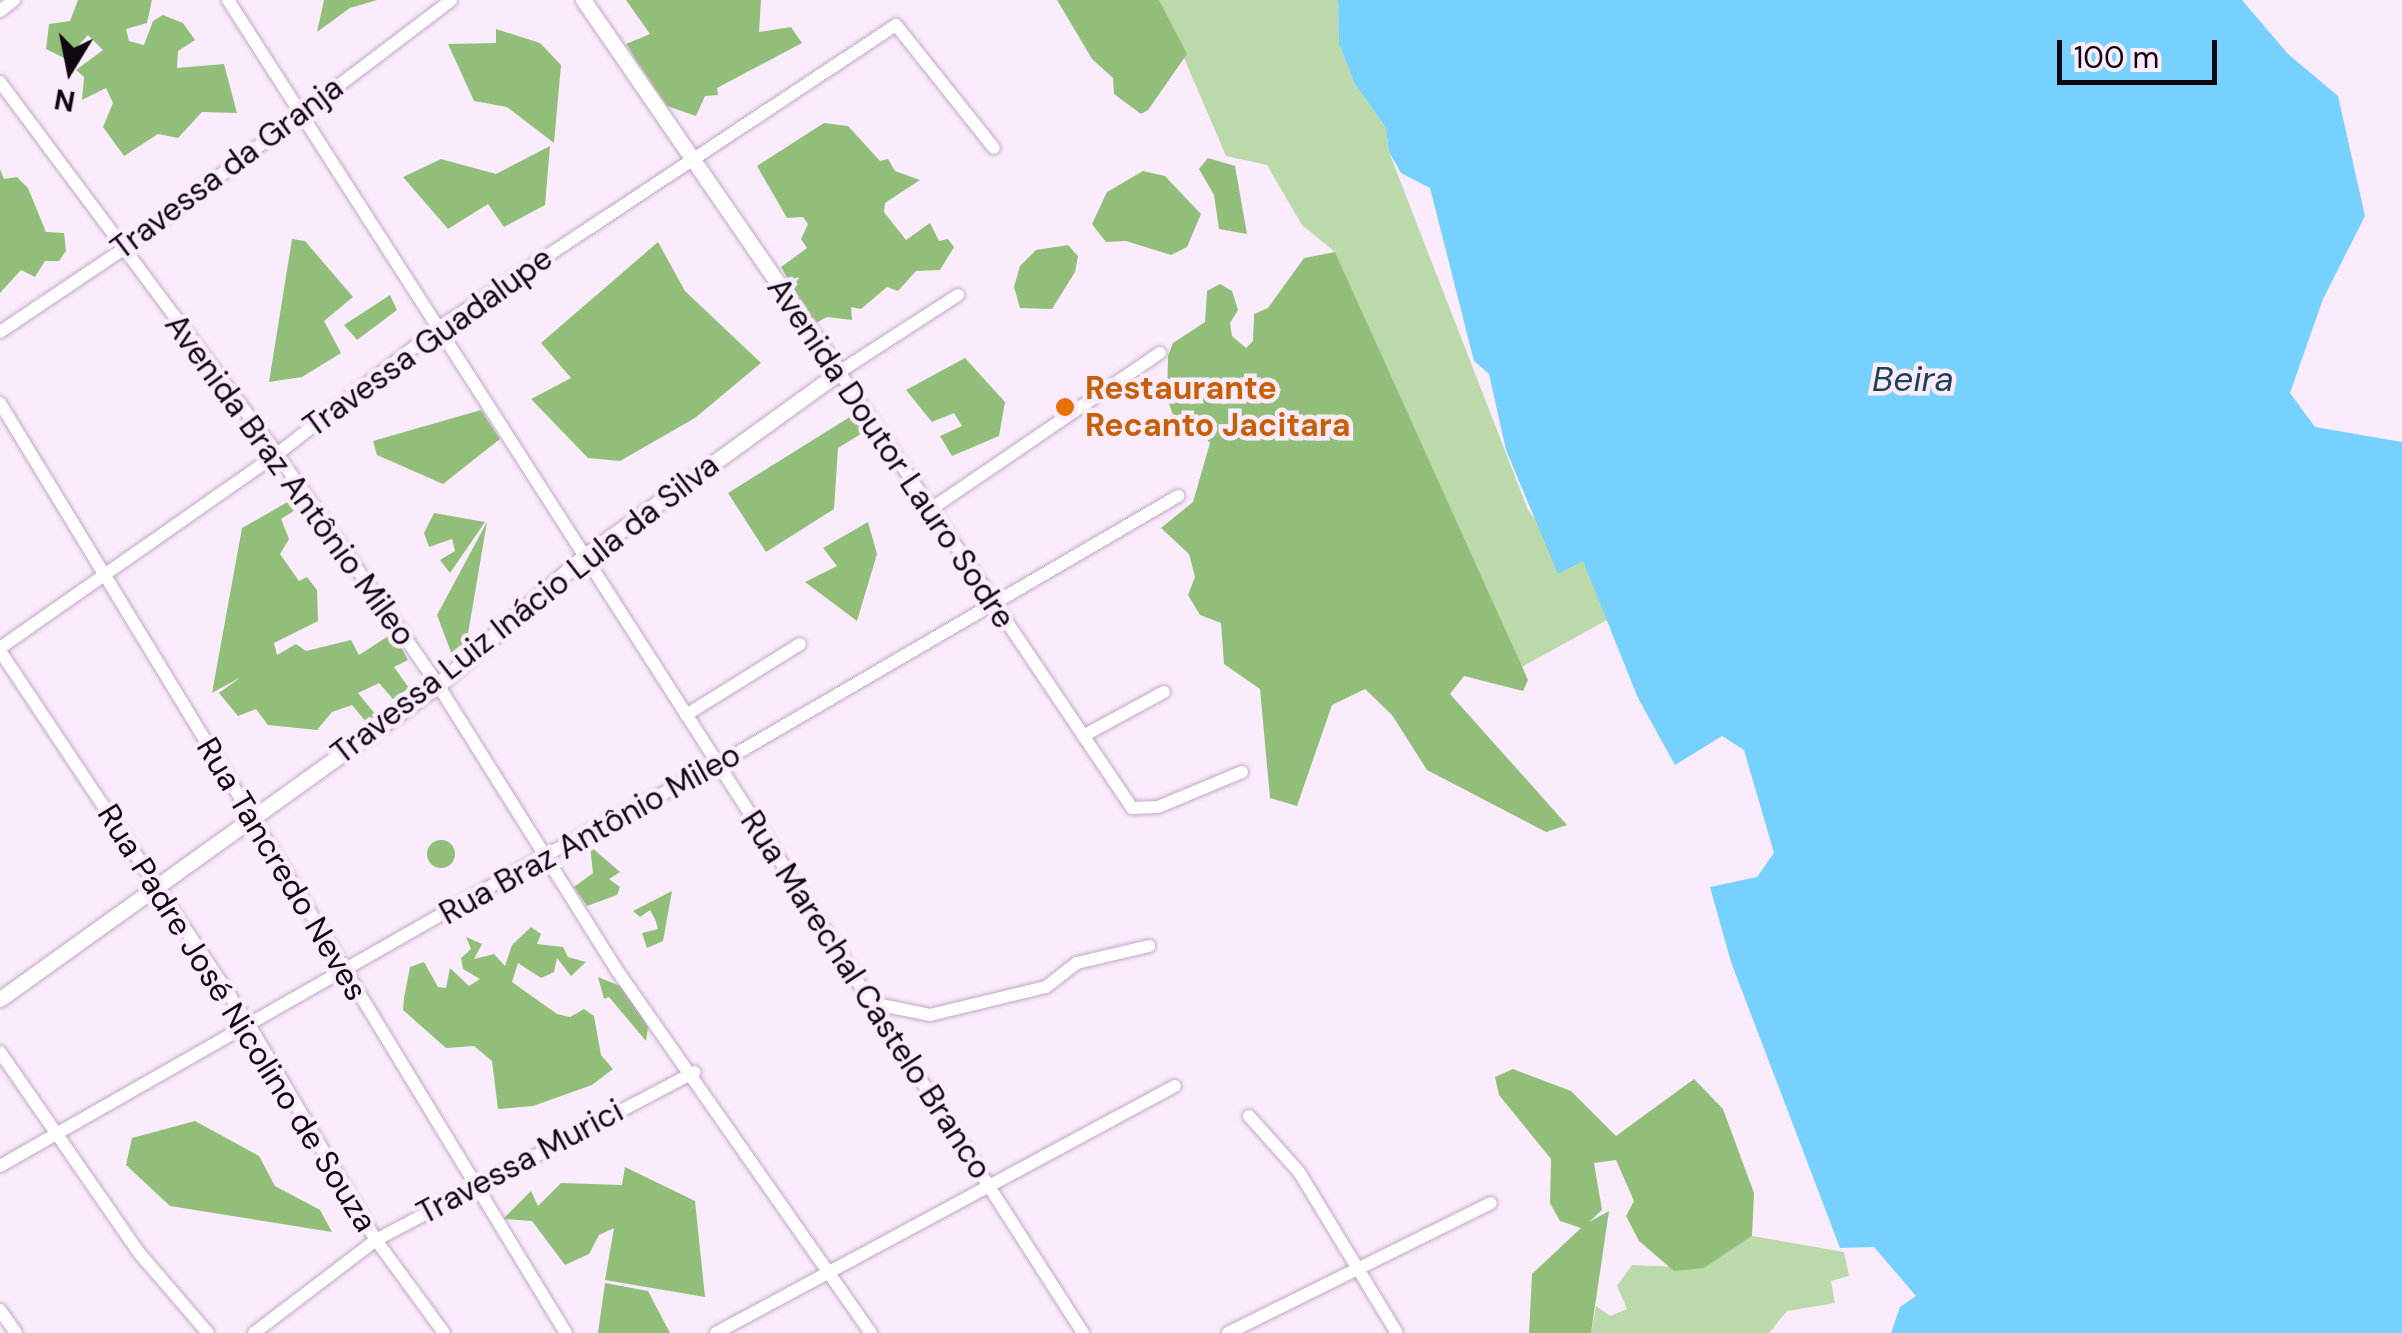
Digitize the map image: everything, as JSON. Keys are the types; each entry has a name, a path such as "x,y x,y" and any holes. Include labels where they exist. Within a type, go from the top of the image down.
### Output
{"street":[{"path":"0,10 14,0"},
{"name":"Rua Marechal Castelo Branco","path":"228,0 1083,1333"},
{"name":"Travessa da Granja","path":"0,332 122,250 300,110 451,0"},
{"name":"Avenida Doutor Lauro Sodre","path":"583,0 1137,812 1242,772"},
{"name":"Travessa Guadalupe","path":"0,650 277,454 440,327 688,157 896,24 994,148"},
{"name":"Avenida Braz Antônio Mileo","path":"0,82 277,454 438,685 632,993 694,1072 871,1333"},
{"name":"Travessa Luiz Inácio Lula da Silva","path":"0,999 438,685 585,556 839,372 958,295"},
{"path":"930,509 1160,353"},
{"name":"Rua Tancredo Neves","path":"0,403 342,971 566,1333"},
{"name":"Rua Braz Antônio Mileo","path":"0,1166 544,856 718,766 1178,496"},
{"path":"686,715 800,644"},
{"name":"Rua Padre José Nicolino de Souza","path":"0,650 248,1023 376,1240 444,1333"},
{"path":"1083,736 1164,692"},
{"path":"871,1003 930,1015 1046,987 1077,963 1150,946"},
{"path":"0,1052 140,1254 208,1333"},
{"name":"Travessa Murici","path":"254,1333 376,1240 472,1183 694,1072"},
{"path":"721,1332 986,1182 1175,1086"},
{"path":"1249,1116 1316,1200 1397,1333"},
{"path":"1228,1333 1491,1203"},
{"path":"0,1310 16,1333"}],"green space":[{"path":"78,0 152,0 147,23 126,29 129,41 144,45 153,21 163,15 183,23 195,40 178,51 177,68 224,64 237,113 202,112 178,138 158,134 124,156 103,127 113,103 106,88 82,100 84,77 76,70 103,50 88,35 66,59 46,49 49,24 70,21"},
{"path":"324,0 377,0 350,8 317,32"},
{"path":"626,0 761,0 759,32 791,27 802,43 717,88 718,95 705,96 696,116 667,106 626,44 650,34"},
{"path":"1057,0 1159,0 1187,54 1148,110 1141,114 1114,94 1113,78 1092,59"},
{"path":"1159,0 1338,0 1339,44 1355,84 1386,128 1389,152 1528,510 1545,532 1558,574 1583,560 1607,620 1520,668 1335,252 1302,225 1267,165 1226,156"},
{"path":"496,29 540,43 561,65 554,143 507,107 474,101 448,44 496,43"},
{"path":"824,123 848,126 880,161 888,159 895,171 920,180 885,203 884,212 906,240 930,223 939,241 948,239 954,247 940,270 916,271 898,291 887,287 861,309 851,307 852,320 827,317 814,324 781,267 807,248 801,239 808,224 803,217 787,218 757,166"},
{"path":"550,146 545,205 504,227 488,204 448,229 403,177 441,159 496,174"},
{"path":"1208,158 1235,166 1247,234 1219,229 1214,195 1199,169"},
{"path":"0,169 4,179 17,177 28,188 46,232 64,233 66,251 59,261 45,261 35,277 21,270 0,293"},
{"path":"1143,171 1165,176 1201,214 1187,247 1171,255 1126,241 1106,242 1092,224 1107,192"},
{"path":"292,239 305,241 353,297 324,321 341,353 302,377 269,382"},
{"path":"658,242 685,291 761,363 695,418 620,461 588,458 531,399 571,378 541,343"},
{"path":"1068,245 1078,256 1075,272 1052,309 1020,308 1014,287 1020,266 1036,250"},
{"path":"1335,252 1528,680 1523,691 1464,676 1450,694 1567,825 1546,832 1427,770 1392,715 1365,689 1332,705 1297,806 1270,798 1260,689 1224,664 1221,623 1200,615 1188,595 1195,577 1189,554 1161,528 1193,502 1210,443 1193,424 1175,421 1167,398 1168,356 1173,343 1205,322 1207,291 1220,284 1232,291 1238,310 1230,323 1232,336 1246,348 1253,341 1254,314 1268,308 1304,258"},
{"path":"390,295 397,310 357,340 344,325"},
{"path":"965,358 1005,402 999,436 952,456 940,436 962,426 954,413 932,422 906,390"},
{"path":"481,410 500,439 443,484 377,455 373,441"},
{"path":"853,415 864,432 838,448 834,509 766,552 728,493"},
{"path":"291,500 297,509 281,519 289,539 280,554 299,581 307,577 317,590 318,621 274,643 277,655 296,644 306,651 351,640 359,655 393,633 408,660 394,667 409,688 393,699 379,683 358,693 376,715 367,723 352,705 332,712 317,730 268,725 256,709 238,716 219,693 241,677 212,693 242,528"},
{"path":"434,513 485,522 450,573 440,560 455,551 452,539 429,547 424,533"},
{"path":"487,522 464,657 452,655 437,615"},
{"path":"868,522 877,554 857,621 805,582 837,566 823,548"},
{"path":"441,840 451,844 455,854 451,864 441,868 431,864 427,854 431,844"},
{"path":"590,846 620,872 609,879 620,887 617,895 587,906 574,887 593,873"},
{"path":"672,891 663,941 647,948 642,933 658,929 655,919 650,910 640,917 633,911"},
{"path":"531,927 541,934 537,944 563,947 568,957 586,962 571,976 557,958 554,972 541,978 518,963 512,982 557,1014 570,1017 584,1009 594,1016 601,1055 613,1069 592,1085 533,1106 498,1109 492,1061 474,1046 446,1048 403,1010 404,998 410,967 424,962 438,987 446,988 450,968 469,986 480,979 463,969 461,958 471,949 466,937 482,944 474,959 494,954 505,966 512,945"},
{"path":"598,977 625,988 648,1027 646,1041 609,997 604,999"},
{"path":"1513,1069 1571,1091 1616,1136 1694,1079 1723,1109 1754,1193 1752,1236 1704,1268 1674,1271 1639,1241 1626,1216 1634,1201 1616,1160 1594,1163 1602,1210 1589,1222 1609,1211 1591,1333 1529,1333 1532,1274 1581,1228 1560,1221 1550,1203 1551,1159 1499,1095 1495,1077"},
{"path":"195,1121 259,1156 275,1186 320,1210 332,1232 170,1206 126,1165 132,1138"},
{"path":"625,1167 695,1201 705,1297 605,1280 614,1228 599,1235 589,1254 565,1265 532,1221 503,1219 531,1191 538,1206 561,1183 622,1185"},
{"path":"1752,1236 1844,1252 1849,1276 1831,1281 1835,1303 1787,1311 1769,1333 1591,1333 1596,1306 1610,1316 1627,1309 1617,1286 1632,1265 1704,1268"},
{"path":"605,1283 648,1291 670,1333 598,1333"}],"water":[{"name":"Beira","path":"1338,0 2242,0 2288,54 2338,96 2365,216 2323,299 2290,393 2315,427 2402,442 2402,1333 1891,1333 1900,1307 1916,1296 1874,1247 1840,1248 1731,962 1710,887 1757,877 1774,853 1744,750 1722,736 1675,765 1638,698 1583,561 1558,574 1506,450 1489,374 1474,361 1430,188 1401,173 1389,152 1386,128 1355,84 1339,44"}],"place":[{"name":"Restaurante Recanto Jacitara","path":"1065,407"}]}
